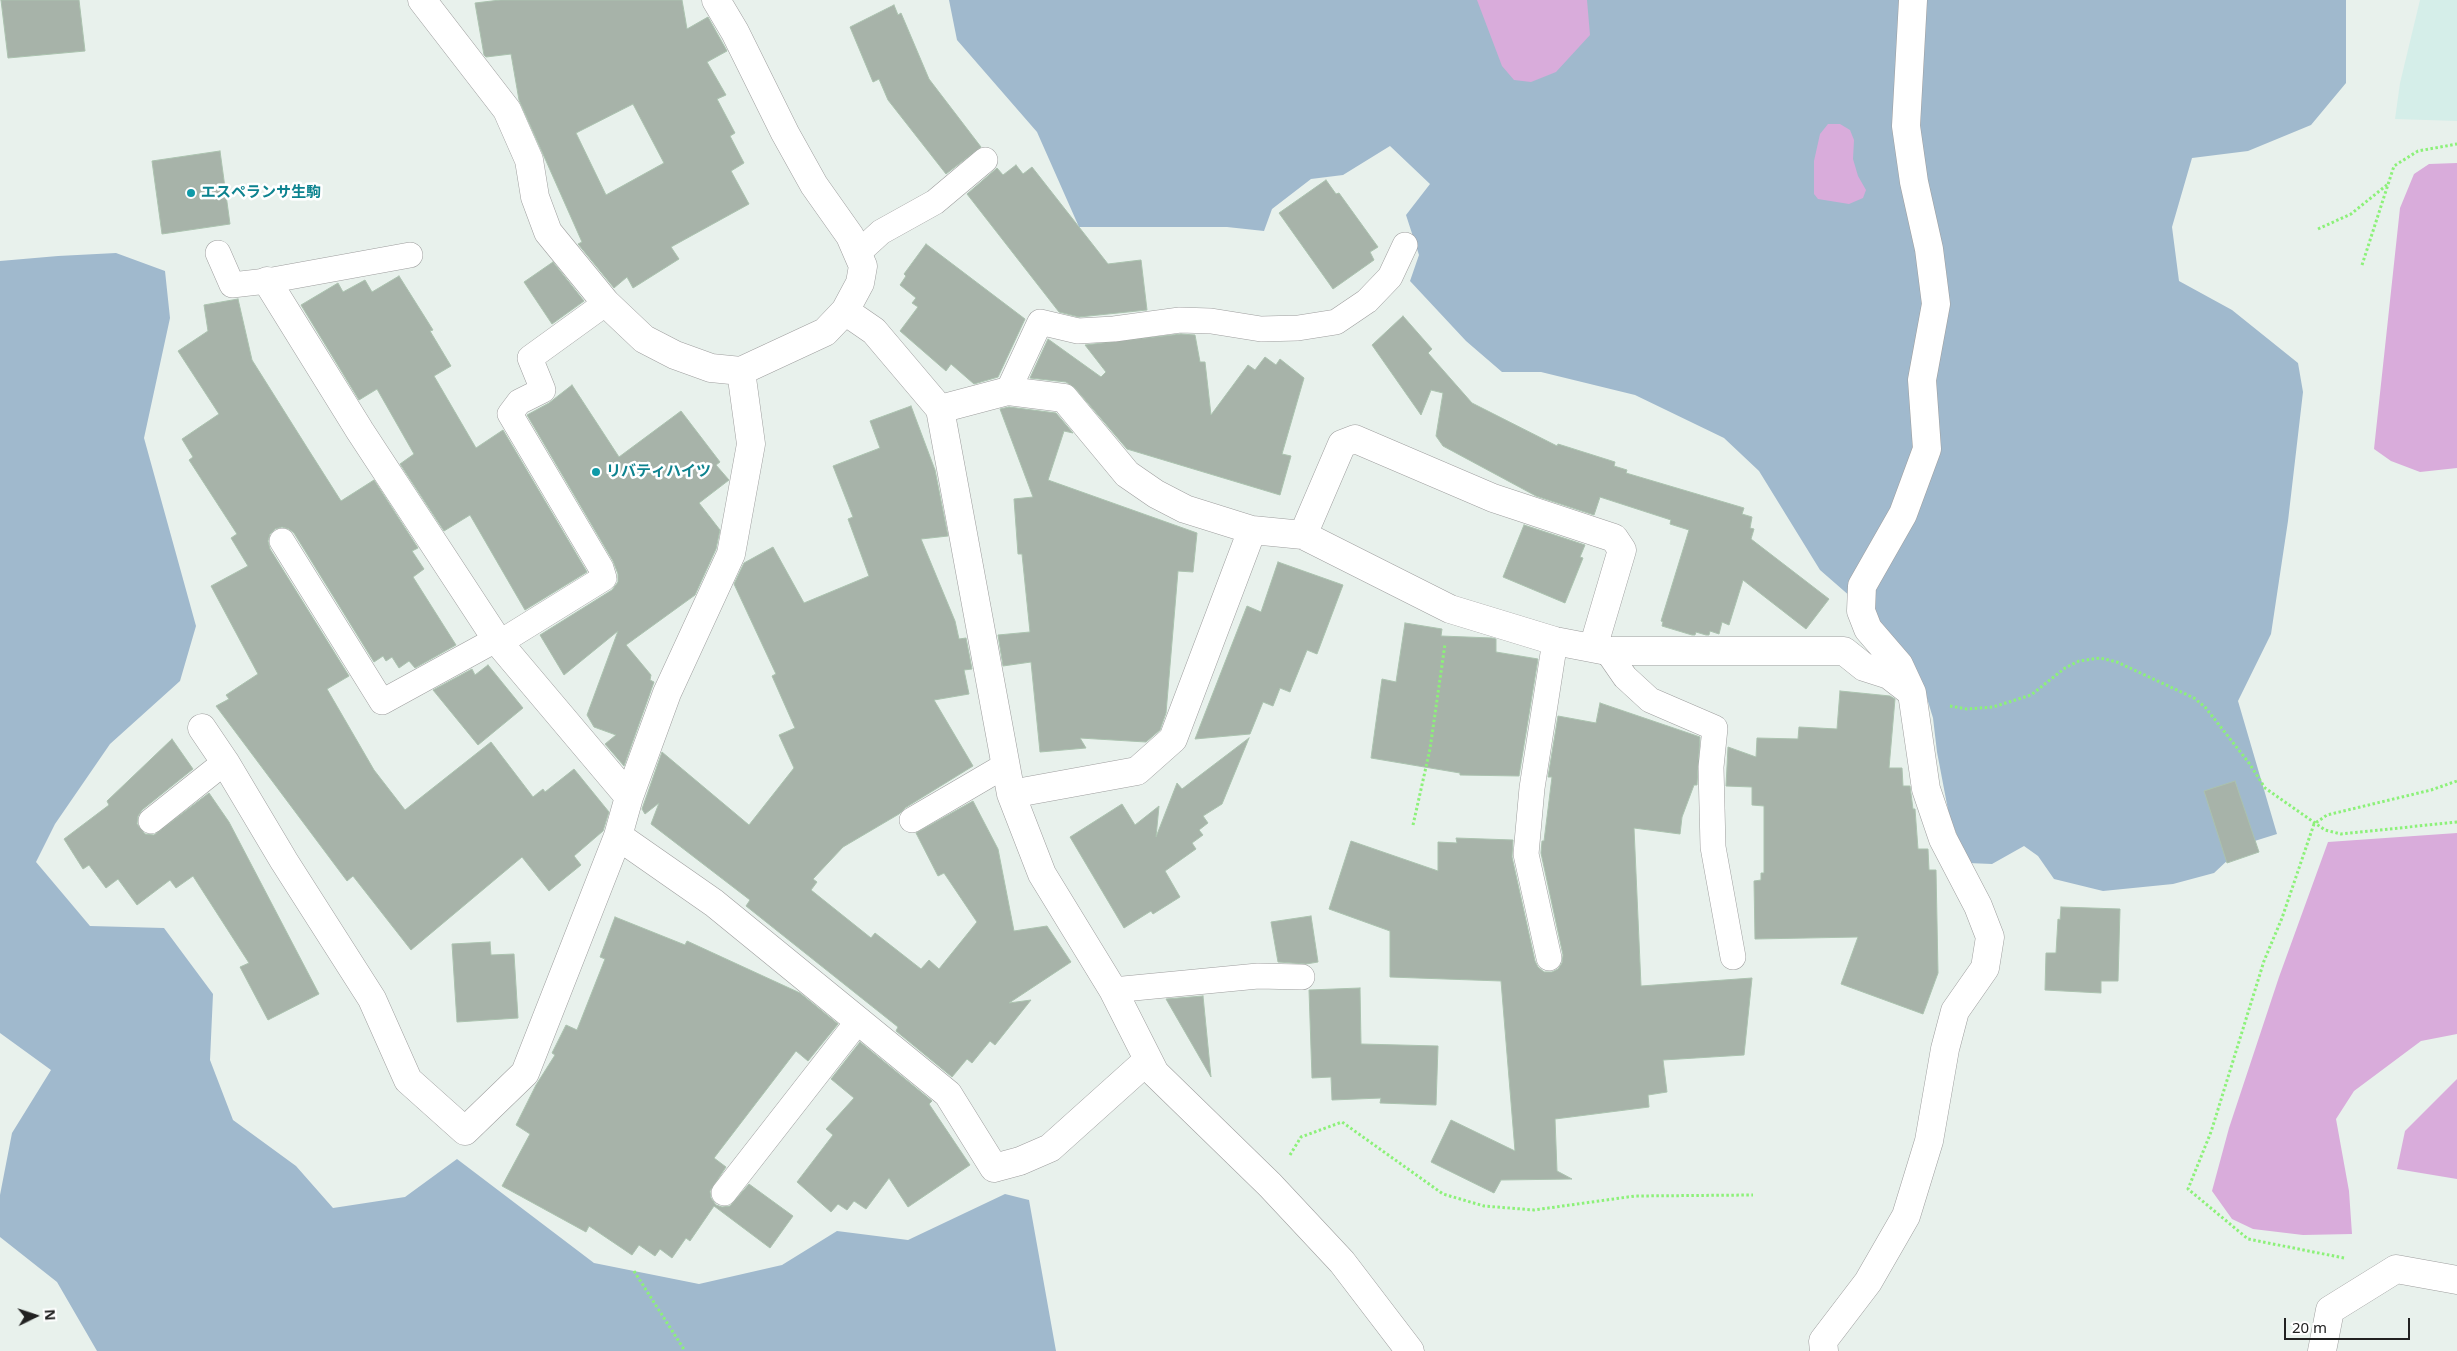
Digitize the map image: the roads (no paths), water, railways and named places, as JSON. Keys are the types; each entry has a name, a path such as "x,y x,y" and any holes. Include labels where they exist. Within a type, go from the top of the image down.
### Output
{"street":[{"path":"422,0 507,110 529,160 535,197 548,232 606,304 622,321 652,343 675,355 711,368 741,372 825,332 845,311 860,283 863,266 850,236 814,185 785,133 735,32 716,0"},
{"path":"1824,1351 1823,1341 1868,1282 1906,1216 1928,1141 1945,1050 1955,1012 1986,968 1990,937 1978,906 1943,839 1926,789 1912,692 1900,665 1868,629 1861,611 1862,586 1903,514 1927,449 1922,380 1936,304 1929,249 1914,182 1906,126 1913,0"},
{"path":"267,281 360,431 498,641 629,797"},
{"path":"845,311 874,331 940,409 1011,794 1042,874 1113,990 1155,1073 1270,1184 1342,1262 1410,1351"},
{"path":"202,728 372,999 408,1080 465,1131 525,1073 618,836 629,797 667,693 731,554 751,444 741,372"},
{"path":"940,409 1008,391 1064,398 1127,474 1156,494 1185,509 1252,530 1303,535 1450,609 1554,641 1600,649 1844,651 1864,667 1889,675 1912,692"},
{"path":"1303,535 1342,444 1355,439 1493,498 1614,538 1622,550 1600,649"},
{"path":"1011,794 1136,771 1173,739 1252,530"},
{"path":"618,836 714,903 948,1094 994,1168 1020,1161 1050,1148 1148,1060"},
{"path":"2322,1351 2330,1310 2396,1269 2457,1280"}],"lane":[{"path":"857,254 881,232 935,202 985,160"},
{"path":"1008,391 1040,322 1078,331 1114,329 1180,320 1211,321 1261,329 1298,328 1336,322 1367,301 1390,277 1405,245"},
{"path":"218,253 232,285 267,281 410,255"},
{"path":"282,541 382,702 498,641 604,578 602,568 510,414 519,402 542,390 530,358 606,304"},
{"path":"1549,958 1526,854 1532,788 1554,641"},
{"path":"1600,649 1625,677 1650,700 1715,728 1711,766 1714,847 1733,956"},
{"path":"150,821 225,762"},
{"path":"912,820 1006,765"},
{"path":"1113,990 1258,976 1302,977"},
{"path":"724,1193 859,1020"}],"place":[{"name":"エスペランサ生駒","path":"191,193"},
{"name":"リバティハイツ","path":"596,472"}]}
